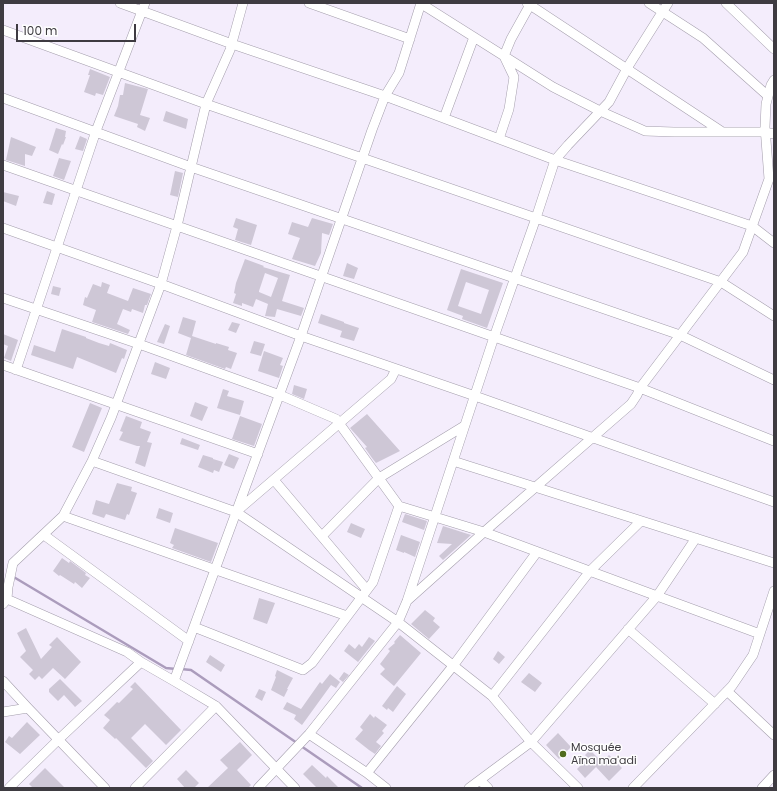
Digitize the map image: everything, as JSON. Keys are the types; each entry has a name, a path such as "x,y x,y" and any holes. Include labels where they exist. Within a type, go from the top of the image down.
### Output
{"street":[{"path":"120,3 143,7 232,44 385,96 555,160 752,226 774,243"},
{"path":"243,3 230,50 206,104 177,226 161,284 111,418 92,461 63,516 13,563 5,602 127,652 141,662 177,673 216,706 295,788"},
{"path":"309,3 410,39"},
{"path":"177,673 280,395 340,218 372,130 385,96 399,73 421,3 553,87 600,111 645,131 770,133"},
{"path":"648,3 703,38 768,96"},
{"path":"258,788 309,734 398,622 407,601 436,517 464,426 555,160 609,102 627,69 668,3"},
{"path":"726,3 774,49"},
{"path":"504,56 529,4 722,132"},
{"path":"16,370 96,131 143,7"},
{"path":"3,30 206,104 721,282 774,316"},
{"path":"444,118 474,37"},
{"path":"499,139 509,110 514,77 504,56"},
{"path":"407,601 631,404 640,388 743,252 769,179 770,133 766,104 774,80"},
{"path":"3,98 191,166 680,335 774,380"},
{"path":"3,165 640,388 774,441"},
{"path":"3,228 301,336 593,437 774,502"},
{"path":"3,298 139,344 280,395 336,419 399,506 484,532 760,634"},
{"path":"3,365 258,454"},
{"path":"236,512 391,379 396,369"},
{"path":"322,536 379,478 464,426"},
{"path":"92,461 236,512 364,594 492,696 531,742 578,788"},
{"path":"453,461 774,563"},
{"path":"274,480 322,536 364,594"},
{"path":"194,627 303,670 312,663 373,582 399,506"},
{"path":"63,516 347,616"},
{"path":"492,696 590,571 641,520"},
{"path":"44,535 189,641"},
{"path":"469,788 531,742 657,596 696,538"},
{"path":"367,772 453,666 537,552"},
{"path":"633,788 732,686 754,655 774,591"},
{"path":"628,629 715,704"},
{"path":"9,788 141,662"},
{"path":"3,681 105,788"},
{"path":"727,691 774,736"},
{"path":"135,788 216,706"},
{"path":"3,712 28,708"},
{"path":"309,734 367,772 386,788"},
{"path":"762,788 774,775"},
{"path":"480,780 488,788"}],"building":[{"path":"90,69 110,77 103,95 96,93 95,96 84,92 90,75 88,75"},
{"path":"125,83 148,89 140,115 150,118 145,131 137,127 138,124 114,116 120,95 123,95"},
{"path":"166,111 188,119 186,129 163,121"},
{"path":"56,128 66,131 66,137 58,154 49,150"},
{"path":"80,136 87,139 83,151 75,149"},
{"path":"11,137 36,147 32,156 25,154 25,166 6,160"},
{"path":"59,158 71,161 64,180 53,176"},
{"path":"175,171 183,173 178,197 170,195"},
{"path":"47,191 55,194 52,205 43,203"},
{"path":"3,192 19,196 16,206 3,201"},
{"path":"236,218 257,225 251,245 235,240 238,229 233,227"},
{"path":"312,218 333,224 329,235 322,233 321,253 315,266 292,259 300,238 288,234 292,222 308,227"},
{"path":"245,259 264,266 263,267 290,275 282,301 304,308 301,316 277,309 275,317 265,316 268,304 256,299 253,307 242,303 242,306 233,303 236,294 234,293","holes":["265,273 278,278 271,297 259,292"]},
{"path":"347,263 358,268 354,279 343,276"},
{"path":"461,269 503,283 487,328 462,319 463,316 447,310","holes":["466,282 489,290 481,314 458,306"]},
{"path":"102,282 110,285 107,293 128,301 133,288 151,294 147,305 145,305 143,313 132,309 131,312 123,309 117,324 130,330 128,334 92,322 96,310 83,305 85,297 87,298 93,284 101,287"},
{"path":"53,286 61,288 59,296 51,294"},
{"path":"321,314 359,328 354,341 340,337 342,331 318,323"},
{"path":"183,317 196,321 192,336 229,347 228,350 237,353 231,369 226,367 225,369 186,355 191,338 178,333"},
{"path":"232,322 240,324 236,333 228,330"},
{"path":"165,324 170,326 164,344 157,342"},
{"path":"62,329 99,343 109,346 110,343 127,350 116,373 77,357 73,369 31,355 34,345 55,352"},
{"path":"3,334 18,340 11,361 4,358 8,346 3,344"},
{"path":"254,341 265,344 261,356 250,353"},
{"path":"264,351 283,358 280,365 283,366 279,378 258,371"},
{"path":"155,362 170,368 166,379 151,374"},
{"path":"294,385 307,389 304,399 292,394"},
{"path":"223,389 229,391 227,396 244,401 240,415 217,408"},
{"path":"195,402 208,407 202,421 190,416"},
{"path":"90,403 102,408 84,452 72,447"},
{"path":"367,414 400,451 376,463 365,448 367,447 350,428"},
{"path":"126,416 142,422 140,428 151,432 147,442 152,443 145,467 135,463 140,446 119,440 123,432 120,431"},
{"path":"240,416 262,424 254,446 232,439"},
{"path":"182,438 200,445 198,450 180,444"},
{"path":"229,454 239,458 234,469 224,465"},
{"path":"203,455 223,462 219,472 214,470 213,473 198,467"},
{"path":"117,483 132,487 131,491 137,493 129,515 127,514 125,520 106,514 104,518 92,514 96,500 109,504"},
{"path":"159,508 173,513 170,523 156,518"},
{"path":"405,514 427,521 424,530 402,522"},
{"path":"351,523 365,529 361,538 347,532"},
{"path":"443,526 471,535 443,560 439,556 452,544 437,543"},
{"path":"175,528 218,543 211,562 172,548 174,545 170,543"},
{"path":"401,535 420,542 415,557 396,550"},
{"path":"62,558 69,563 70,561 86,573 85,575 90,578 82,588 75,582 74,584 53,571"},
{"path":"259,598 275,603 267,624 253,619"},
{"path":"425,610 435,618 433,621 440,627 429,639 411,624"},
{"path":"26,628 41,659 52,647 49,645 57,637 81,662 65,679 53,668 42,679 39,676 35,680 29,674 33,670 20,657 26,651 17,633"},
{"path":"400,635 421,653 394,686 380,674 385,669 380,664 390,651 388,649 395,643 394,642"},
{"path":"369,637 375,641 358,662 344,651 349,644 355,649 359,644 362,647"},
{"path":"498,651 505,657 499,664 493,659"},
{"path":"210,655 225,665 221,672 206,662"},
{"path":"277,670 293,678 284,697 271,690"},
{"path":"344,672 349,675 343,682 339,679"},
{"path":"529,673 542,683 535,692 521,682"},
{"path":"330,674 340,682 336,688 331,685 302,725 294,719 296,715 283,709 287,702 301,709 320,682 322,684"},
{"path":"60,679 82,701 75,707 64,695 58,701 49,692 49,689"},
{"path":"135,682 181,730 166,745 145,724 131,738 153,761 146,768 116,738 115,739 103,728 110,720 104,715 133,689 130,687"},
{"path":"397,686 406,694 393,712 382,706"},
{"path":"259,689 266,692 262,701 255,697"},
{"path":"370,714 387,725 382,731 384,733 376,742 381,746 375,754 355,739 363,730 360,727"},
{"path":"27,722 40,735 20,754 5,742 9,736 12,738"},
{"path":"558,733 571,747 559,759 546,745"},
{"path":"240,742 252,755 237,770 251,785 248,788 207,788 228,768 220,760"},
{"path":"590,750 602,762 609,755 622,768 609,781 596,767 585,778 577,769 588,758 585,755"},
{"path":"312,765 326,778 327,776 339,788 317,788 303,774"},
{"path":"45,768 65,788 33,788 29,784"},
{"path":"186,770 199,783 194,788 185,788 177,779"}],"waterway":[{"path":"12,576 166,668 176,669"},
{"path":"181,669 191,670 297,743"},
{"path":"301,746 362,788"}],"place":[{"name":"Mosquée Aïna ma'adi","path":"563,754"}]}
